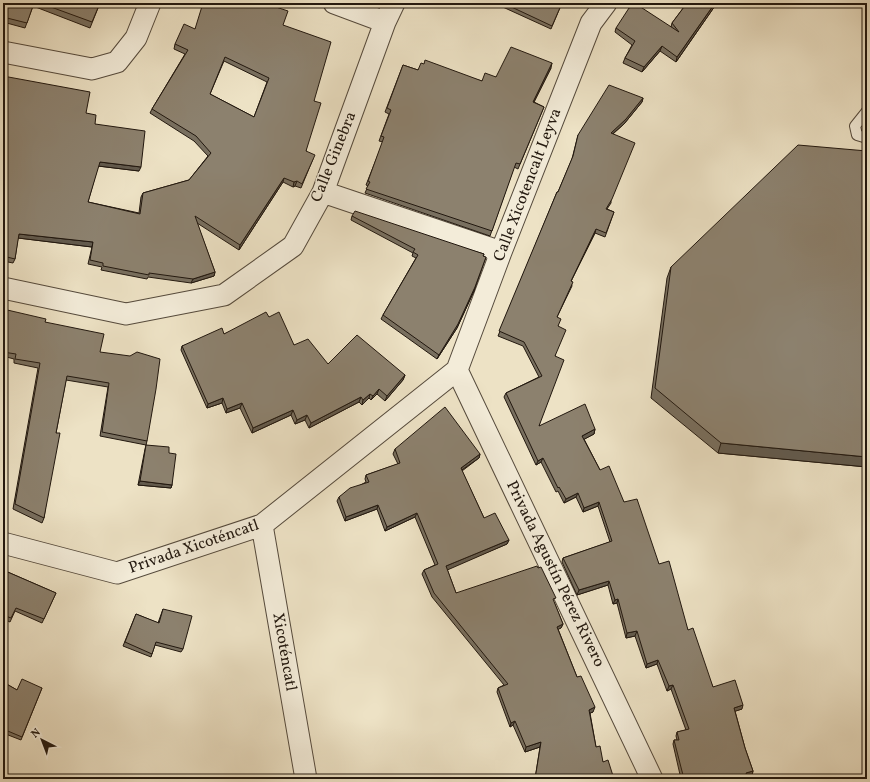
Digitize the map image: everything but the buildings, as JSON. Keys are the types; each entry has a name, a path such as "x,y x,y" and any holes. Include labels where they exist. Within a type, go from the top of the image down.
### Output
{"street":[{"path":"3,52 92,69 117,62 136,38 150,3"},
{"path":"334,3 385,22"},
{"name":"Calle Ginebra","path":"3,288 126,314 224,295 293,246 323,192 385,22 394,3"},
{"name":"Calle Xicotencalt Leyva","path":"457,370 591,23 606,3"},
{"path":"323,192 502,252"},
{"name":"Privada Xicoténcatl","path":"3,543 117,573 262,525 457,370"},
{"name":"Privada Agustín Pérez Rivero","path":"457,370 652,779"},
{"name":"Xicoténcatl","path":"262,525 306,779"}],"lane":[{"path":"867,111 856,126 857,135 867,138"}]}
